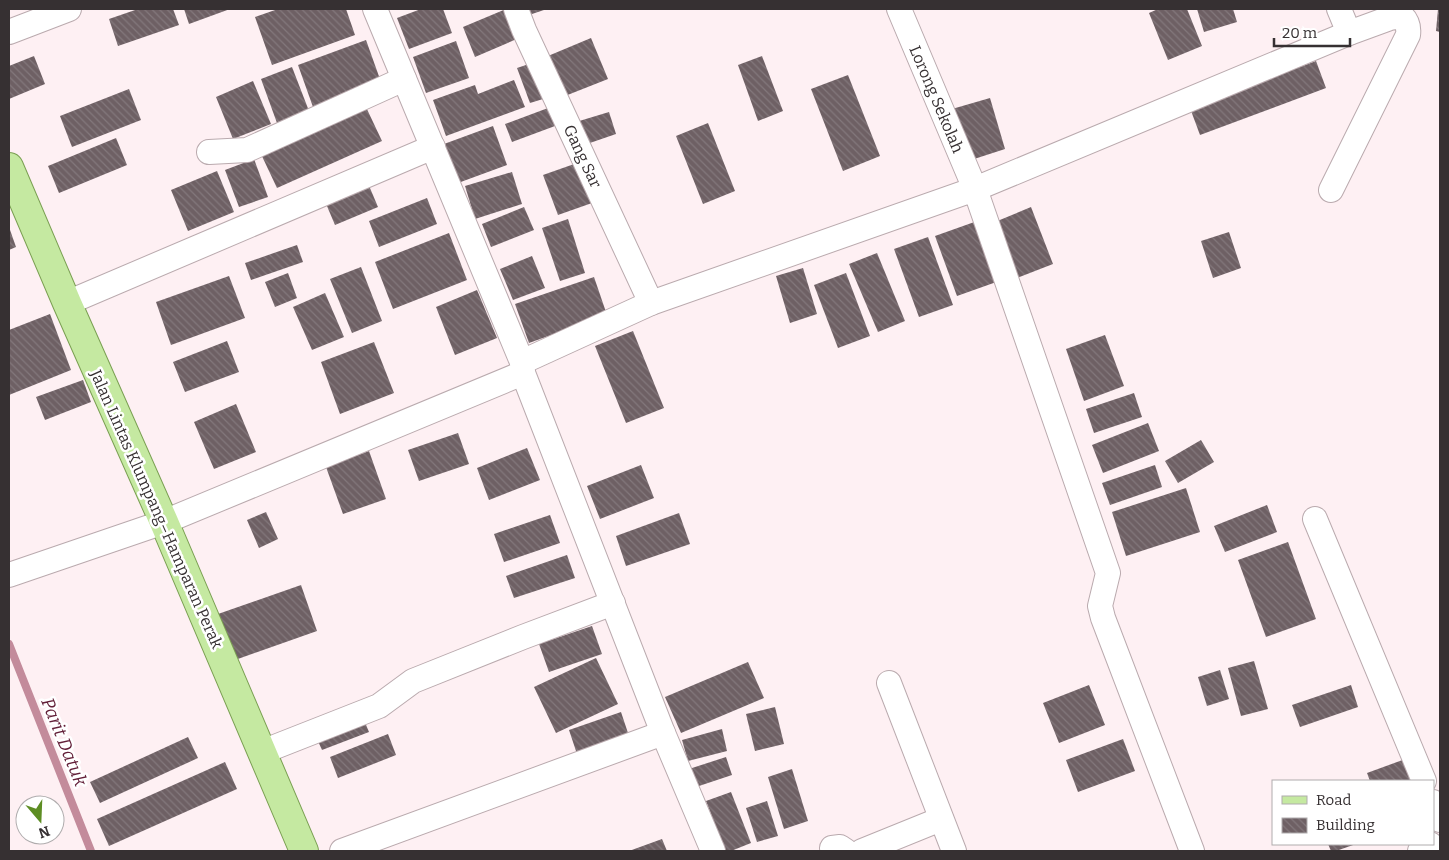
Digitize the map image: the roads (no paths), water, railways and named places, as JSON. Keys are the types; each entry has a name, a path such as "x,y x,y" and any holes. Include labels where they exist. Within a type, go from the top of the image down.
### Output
{"main road":[{"name":"Jalan Lintas Klumpang–Hamparan Perak","path":"9,167 14,194 67,303 164,522 304,851"}],"street":[{"path":"9,32 69,9"},
{"path":"375,9 523,367 663,733 713,851"},
{"name":"Gang Sar","path":"516,9 528,39 651,303"},
{"name":"Lorong Sekolah","path":"899,9 975,189 1108,573 1100,606 1103,618 1192,851"},
{"path":"1340,9 1349,33"},
{"path":"9,575 164,522 523,367 651,303 975,189 1349,33 1402,16 1409,28 1408,35 1331,190"},
{"path":"209,152 246,150 404,79"},
{"path":"67,303 433,147"},
{"path":"1314,519 1424,780"},
{"path":"262,752 379,706 413,681 613,603"},
{"path":"889,682 954,851"},
{"path":"342,851 663,733"},
{"path":"1434,805 1440,820"},
{"path":"862,851 941,819"}],"waterway":[{"name":"Parit Datuk","path":"9,644 91,851"}]}
